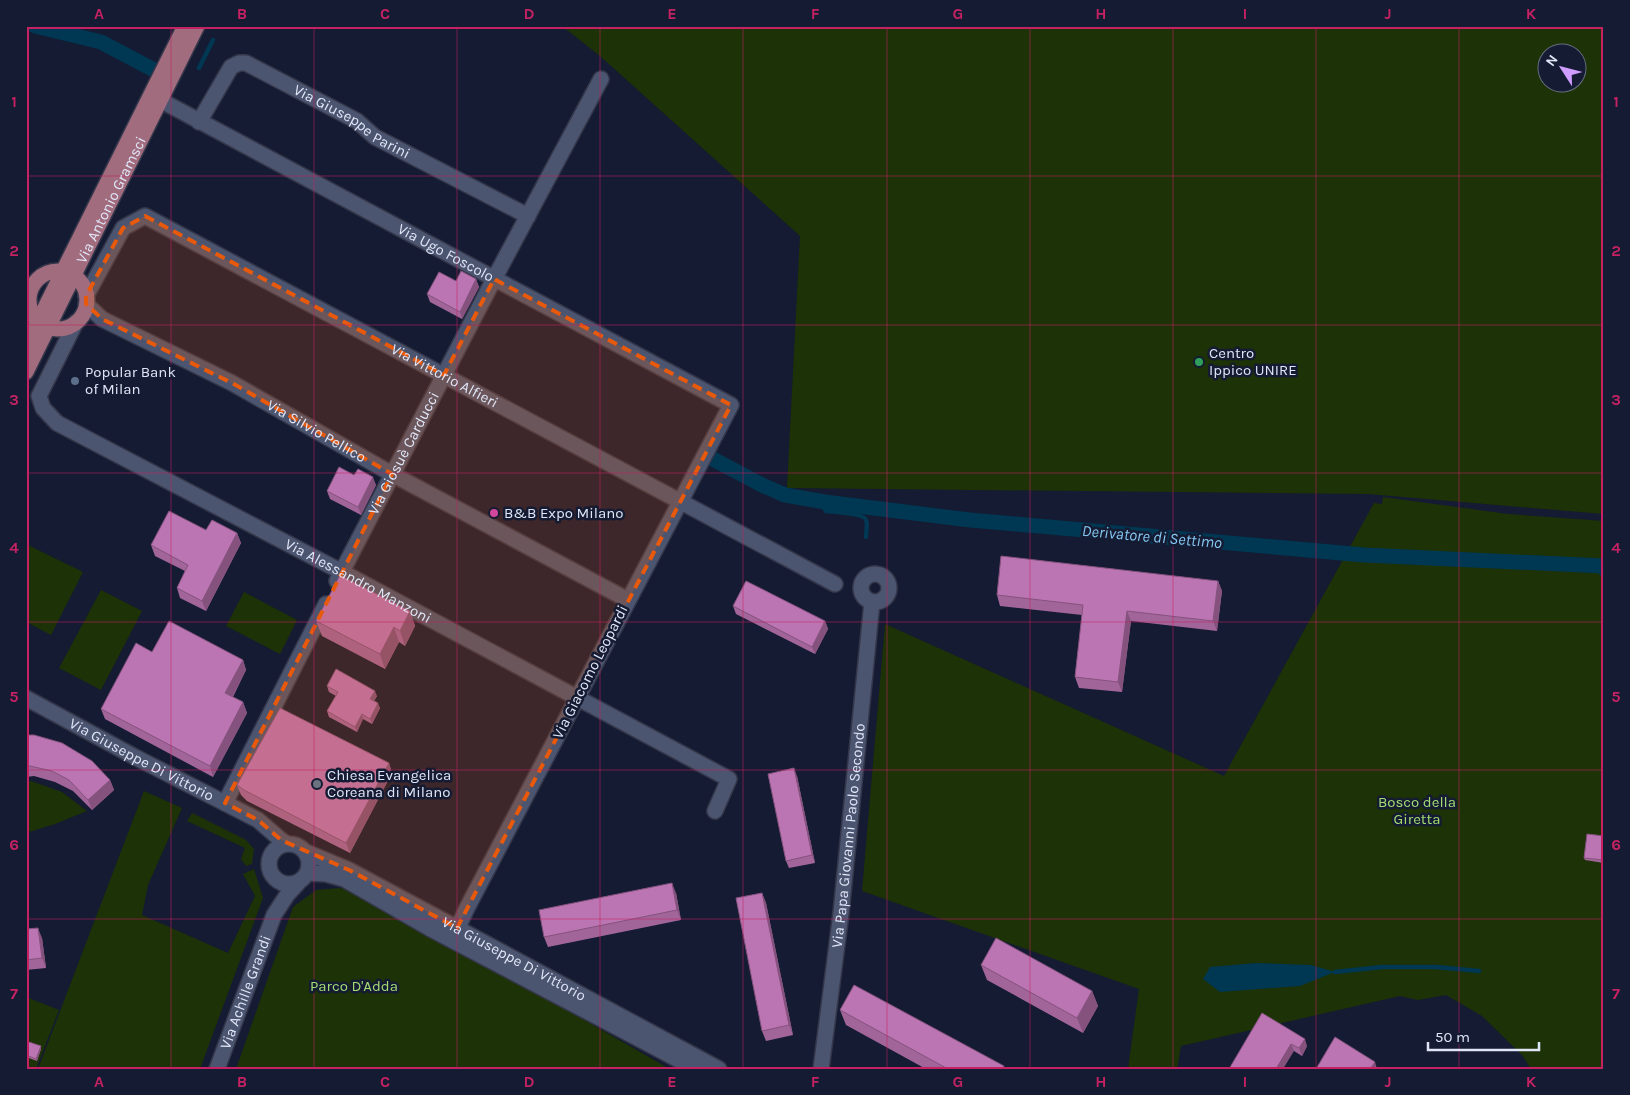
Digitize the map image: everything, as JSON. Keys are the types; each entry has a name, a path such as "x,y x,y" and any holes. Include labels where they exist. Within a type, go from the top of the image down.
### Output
{"main road":[{"name":"Via Antonio Gramsci","path":"68,274 185,26"},
{"name":"Via Antonio Gramsci","path":"26,372 43,324 197,26"},
{"path":"48,273 68,274 79,281 86,300 84,312 76,322 65,328 43,324 30,309 29,300 34,284 40,277 48,273"},
{"name":"Via Antonio Gramsci","path":"26,346 43,324"}],"street":[{"name":"Via Giuseppe Parini","path":"199,122 231,67 239,63 246,63 357,121 375,137 528,216"},
{"name":"Via Giosuè Carducci","path":"225,803 392,474 600,79"},
{"name":"Via Ugo Foscolo","path":"160,100 731,406"},
{"name":"Via Vittorio Alfieri","path":"86,300 123,228 145,216 835,584"},
{"name":"Via Silvio Pellico","path":"86,300 102,319 232,383 392,474 628,600"},
{"name":"Via Alessandro Manzoni","path":"76,322 39,396 43,408 57,423 342,572 729,779 715,811"},
{"name":"Via Giacomo Leopardi","path":"454,934 731,406"},
{"name":"Via Papa Giovanni Paolo Secondo","path":"821,1069 841,913 872,602"},
{"name":"Via Giuseppe Di Vittorio","path":"26,698 258,820 287,844"},
{"path":"258,820 270,856 269,865 272,876 284,884 291,885 303,878 309,859 301,847 287,844 274,850 270,856"},
{"name":"Via Giuseppe Di Vittorio","path":"306,852 349,870 454,934 696,1069"},
{"name":"Via Giuseppe Di Vittorio","path":"303,878 326,874 344,879 719,1069"},
{"name":"Via Achille Grandi","path":"272,876 276,899 274,915"},
{"name":"Via Achille Grandi","path":"217,1069 274,915 287,895 303,878"}],"highlighted area":[{"path":"145,216 444,375 494,279 731,405 457,928 349,870 281,840 258,820 225,803 392,474 232,383 102,319 86,304 86,296 123,228"}],"green space":[{"name":"Centro Ippico UNIRE","path":"562,26 1604,26 1604,514 1368,494 787,488 800,236 600,56"},
{"name":"Bosco della Giretta","path":"1383,497 1508,514 1604,521 1604,1069 1531,1069 1522,1055 1482,1016 1446,995 1418,1000 1400,996 1181,1046 1177,1069 1128,1069 1139,989 862,891 885,624 1224,776 1374,503 1382,504"},
{"path":"26,544 83,572 51,635 26,622"},
{"path":"101,590 142,611 101,690 59,668"},
{"path":"244,592 297,620 280,654 226,626"},
{"path":"31,781 62,792 87,811 26,833 26,783"},
{"path":"144,791 182,808 148,885 142,915 228,953 255,896 243,874 254,869 263,898 200,1069 38,1069"},
{"path":"192,813 246,840 254,849 252,864 246,866 241,859 245,848 187,821"},
{"name":"Parco D'Adda","path":"340,888 360,894 670,1069 236,1069 293,907 316,890"},
{"path":"26,997 59,1010 36,1069 26,1069"}],"water":[{"path":"1256,963 1311,965 1335,972 1300,986 1220,992 1203,979 1210,967"}],"building":[{"path":"461,271 476,279 460,312 427,294 439,272 456,281"},
{"path":"339,467 354,475 358,469 373,477 358,507 327,491"},
{"path":"169,511 206,530 212,520 237,533 202,601 177,588 188,565 151,545"},
{"path":"1001,556 1218,581 1213,621 1127,611 1118,682 1075,677 1083,605 997,595"},
{"path":"340,575 410,611 400,631 394,627 380,654 316,621"},
{"path":"746,581 825,621 812,647 733,606"},
{"path":"169,621 243,660 225,693 243,702 210,766 101,709 136,643 152,652"},
{"path":"336,669 375,691 370,699 378,703 370,719 362,714 355,727 327,711 338,692 327,686"},
{"name":"Chiesa Evangelica Coreana di Milano","path":"280,708 389,763 346,843 237,785"},
{"path":"26,735 34,735 62,743 92,761 110,780 88,800 69,780 52,771 26,766"},
{"path":"794,768 812,855 786,861 768,774"},
{"path":"1587,834 1604,836 1604,860 1584,858"},
{"path":"672,883 677,910 544,937 539,910"},
{"path":"762,893 789,1025 762,1031 736,898"},
{"path":"38,928 42,958 26,960 26,929"},
{"path":"996,938 1092,991 1077,1018 981,965"},
{"path":"854,985 1004,1066 1003,1069 948,1069 840,1010"},
{"path":"1262,1013 1305,1039 1299,1048 1291,1044 1276,1069 1229,1069"},
{"path":"1335,1037 1375,1062 1370,1069 1316,1069"},
{"path":"26,1041 41,1046 36,1059 26,1055"}],"waterway":[{"name":"Derivatore di Settimo","path":"35,26 101,42 154,70"},
{"path":"199,68 213,40"},
{"name":"Derivatore di Settimo","path":"711,458 785,495 825,502 970,520 1364,555 1604,566"},
{"path":"825,502 824,508 826,511 855,514 864,518 867,524 866,537"},
{"path":"1601,566 1601,573 1604,576"},
{"path":"1335,972 1382,967 1436,967 1479,971"}],"place":[{"name":"Centro Ippico UNIRE","path":"1199,362"},
{"name":"Popular Bank of Milan","path":"75,381"},
{"name":"B&B Expo Milano","path":"494,513"},
{"name":"Chiesa Evangelica Coreana di Milano","path":"317,784"}]}
